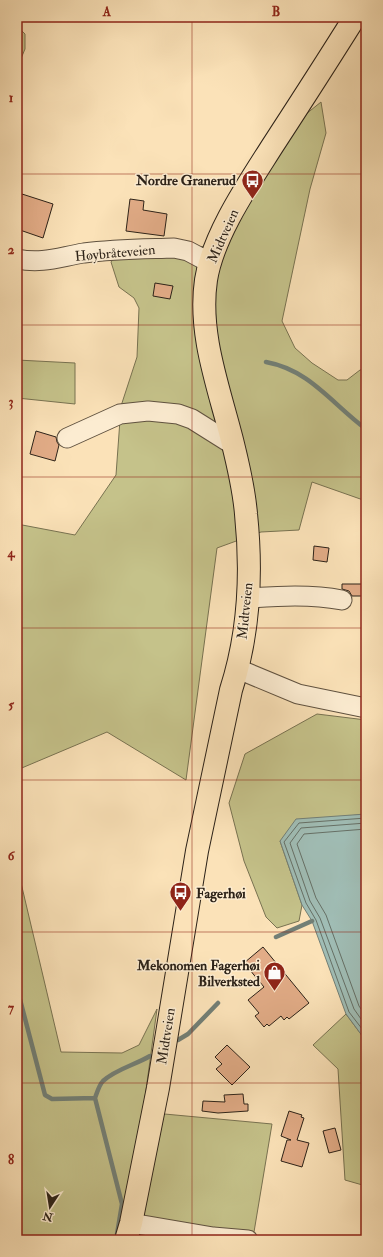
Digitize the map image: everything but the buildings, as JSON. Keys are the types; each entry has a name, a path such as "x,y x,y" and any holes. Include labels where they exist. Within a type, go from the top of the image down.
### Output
{"main road":[{"name":"Midtveien","path":"128,1231 158,1088 197,851 231,690 238,669 248,598 249,564 246,513 232,441 210,351 204,316 206,280 210,261 220,237 253,177 355,17"}],"street":[{"name":"Høybråteveien","path":"17,259 42,261 85,253 174,248 188,251 210,261"},
{"path":"67,438 120,414 148,411 178,414 192,419 227,441 232,441"},
{"path":"248,598 281,596 330,597 342,600"},
{"path":"238,669 298,694 366,708"},
{"path":"128,1231 248,1240"}],"shaded area":[{"path":"17,26 25,34 25,49 17,68"},
{"path":"321,102 326,133 310,189 282,321 295,348 312,363 338,380 347,380 360,370 366,369 366,501 312,482 299,530 261,532 217,548 186,780 107,732 17,770 17,524 75,535 116,475 121,406 137,357 139,308 134,298 119,287 111,262 121,247 165,243 206,247 255,155"},
{"path":"17,360 75,363 75,404 17,398"},
{"path":"317,714 366,720 366,814 340,817 280,841 302,905 299,921 277,928 266,917 244,861 229,803 245,754"},
{"path":"17,866 61,1052 122,1053 139,1045 157,1009 143,1112 272,1124 254,1232 122,1222 117,1240 17,1240"},
{"path":"346,1014 366,1041 366,1186 345,1180 338,1069 313,1045"}],"water":[{"path":"366,814 366,1041 346,1014 312,921 302,905 280,841 296,819"}],"waterway":[{"path":"266,362 282,366 308,380 366,429"},
{"path":"276,937 312,921"},
{"path":"17,988 45,1095 52,1099 95,1098"},
{"path":"178,1040 188,1034 218,1003"},
{"path":"117,1234 122,1204 95,1098 100,1085 108,1077 150,1056"}],"place":[{"name":"Nordre Granerud","path":"252,200"},
{"name":"Fagerhøi","path":"180,912"},
{"name":"Mekonomen Fagerhøi Bilverksted","path":"275,992"}]}
